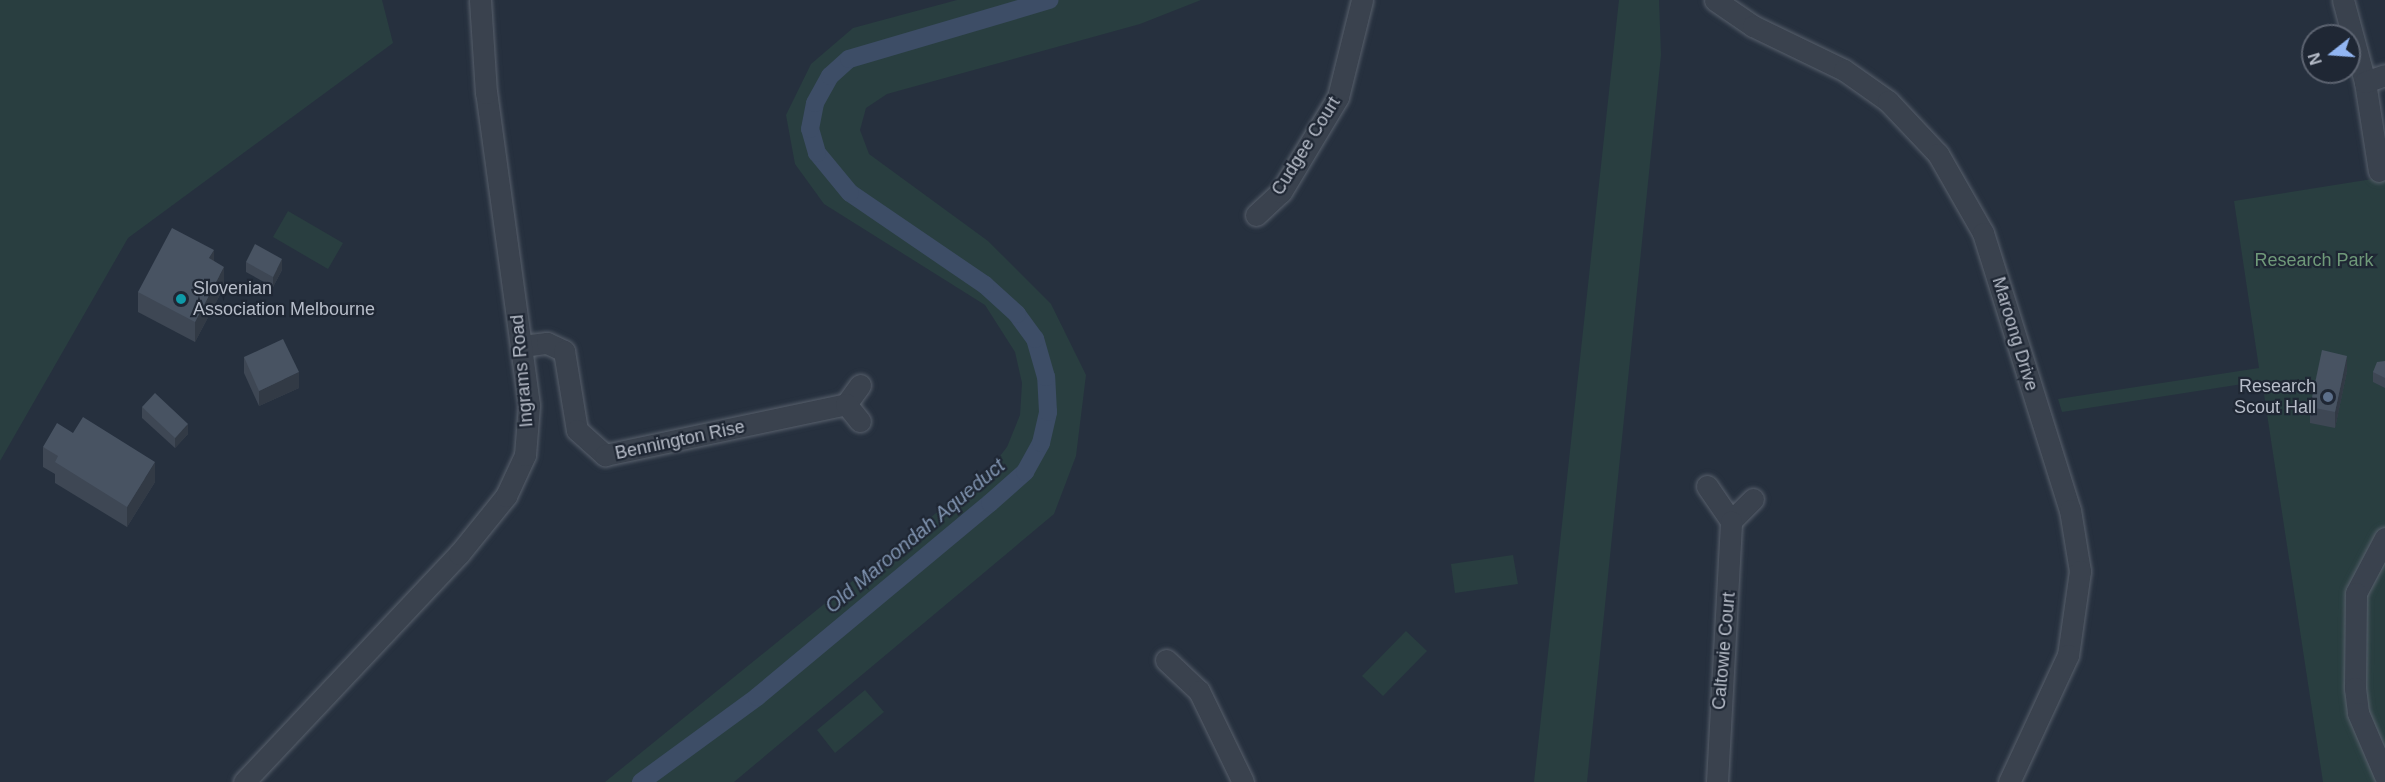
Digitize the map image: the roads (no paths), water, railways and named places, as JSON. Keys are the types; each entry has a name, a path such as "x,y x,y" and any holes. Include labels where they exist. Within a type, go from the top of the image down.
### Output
{"street":[{"name":"Ingrams Road","path":"244,782 428,590 511,488 529,431 522,346 486,93 480,0"},
{"name":"Cudgee Court","path":"1256,215 1281,192 1338,97 1362,0"},
{"name":"Maroong Drive","path":"1715,0 1753,26 1844,70 1888,101 1938,154 1983,233 2070,510 2080,571 2071,648 2009,782"},
{"path":"2343,0 2365,82 2379,171"},
{"path":"2365,82 2385,75"},
{"name":"Bennington Rise","path":"522,346 547,343 564,351 577,430 604,456 846,404"},
{"path":"860,385 846,404 860,421"},
{"path":"1707,486 1731,521 1753,499"},
{"name":"Caltowie Court","path":"1717,782 1731,521"},
{"path":"2385,538 2356,593 2355,688 2358,713 2385,776"},
{"path":"1166,660 1199,691 1243,782"}],"waterway":[{"name":"Old Maroondah Aqueduct","path":"641,782 757,697 990,503 1025,472 1041,443 1048,412 1046,377 1035,339 1017,314 985,285 850,193 817,153 810,129 815,103 830,76 849,59 1049,0"}],"place":[{"name":"Slovenian Association Melbourne","path":"181,299"},
{"name":"Research Scout Hall","path":"2328,397"}],"park label":[{"name":"Research Park","path":"2314,260"}]}
